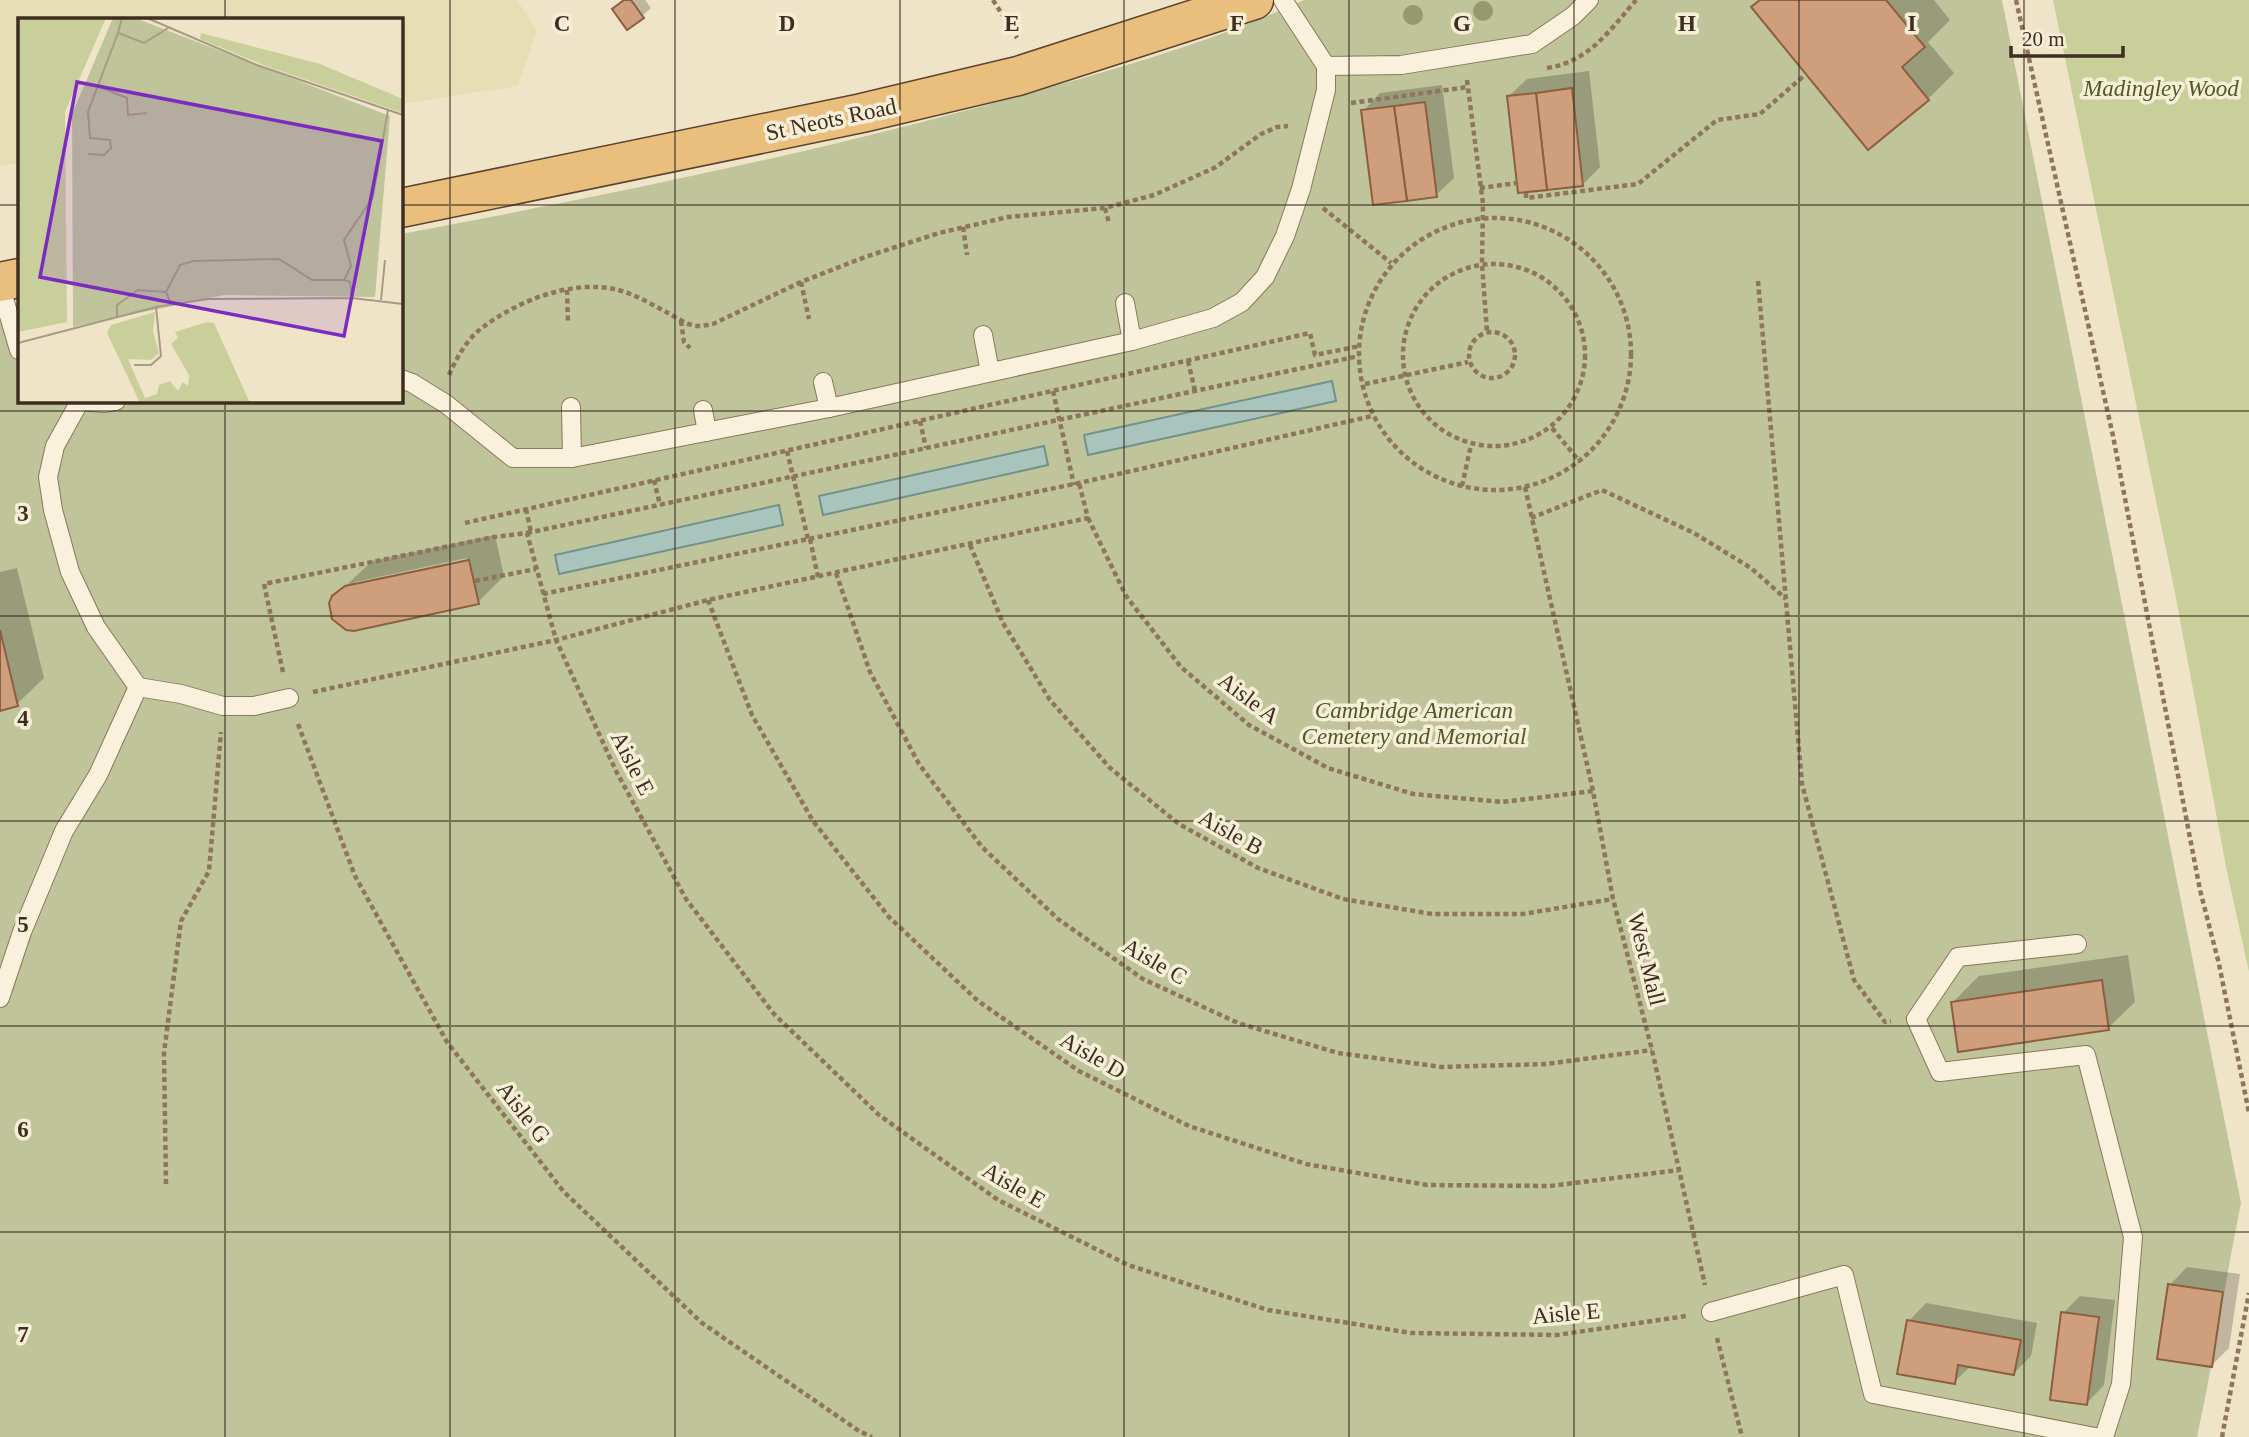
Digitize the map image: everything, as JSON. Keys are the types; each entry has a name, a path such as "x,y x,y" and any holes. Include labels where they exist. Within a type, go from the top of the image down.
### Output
{"highway":[{"name":"St Neots Road","path":"402,208 862,113 1018,76 1254,0"},
{"path":"0,283 18,278"}],"lane":[{"path":"402,379 446,404 513,458 572,458 829,408 990,373 1132,341 1213,318 1242,302 1265,277 1285,236 1301,190 1326,90 1326,66 1283,0"},
{"path":"1326,66 1401,65 1532,44 1573,16 1589,0"},
{"path":"0,283 18,346"},
{"path":"1125,303 1132,341"},
{"path":"983,335 990,373"},
{"path":"823,382 829,408"},
{"path":"78,402 55,446 48,477 53,510 70,572 96,627 138,687 181,694 223,706 254,706 289,698"},
{"path":"88,402 112,402"},
{"path":"570,407 572,458"},
{"path":"703,410 707,432"},
{"path":"0,998 22,932 64,831 98,775 138,687"},
{"path":"2077,944 1958,957 1916,1019 1940,1072 2085,1055 2133,1237 2122,1384 2104,1437"},
{"path":"1711,1312 1844,1275 1873,1394 2095,1437"}],"path":[{"path":"993,0 1012,29"},
{"path":"2015,0 2113,436 2200,890 2219,964 2249,1113"},
{"path":"1464,55 1484,218 1482,264 1487,331"},
{"path":"1526,193 1526,198 1638,184 1717,120 1760,114 1806,74"},
{"path":"1346,103 1468,87"},
{"path":"446,404 447,379 455,362 466,344 482,328 525,304 567,290 593,287 614,289 698,326 723,321 735,312 801,282 865,257 1009,216 1105,208 1154,195 1216,167 1261,134 1277,127 1293,125 1317,128"},
{"path":"1480,188 1517,183"},
{"path":"1301,190 1391,263"},
{"path":"1105,208 1109,223"},
{"path":"1484,218 1522,220 1559,233 1591,256 1615,286 1629,322 1633,361 1625,399 1607,434 1580,462 1525,487 1499,490 1462,486 1427,472 1397,449 1372,416 1359,356 1364,316 1391,263 1415,240 1444,228 1484,218"},
{"path":"963,227 967,256"},
{"path":"1482,264 1522,266 1557,288 1580,321 1586,361 1574,400 1552,428 1507,446 1471,445 1445,433 1424,416 1403,374 1406,323 1436,282 1482,264"},
{"path":"1758,281 1802,784 1854,979 1885,1021 1916,1019"},
{"path":"801,282 809,318"},
{"path":"567,290 568,322"},
{"path":"681,320 684,342 690,348"},
{"path":"1487,331 1506,335 1515,348 1515,363 1506,375 1492,379 1477,374 1468,362 1469,348 1477,336 1487,331"},
{"path":"466,523 1310,333 1315,355 1360,346"},
{"path":"529,533 1359,356"},
{"path":"1188,361 1195,391"},
{"path":"1365,384 1468,362"},
{"name":"Aisle A","path":"1053,391 1076,484 1088,518 1126,596 1181,667 1249,725 1328,768 1413,794 1502,802 1593,791"},
{"path":"542,594 1076,484 1372,416"},
{"path":"920,421 926,448"},
{"path":"1552,428 1580,462"},
{"path":"1462,486 1471,445"},
{"path":"787,450 818,576"},
{"path":"654,480 660,505"},
{"name":"West Mall","path":"1525,487 1593,791 1613,899 1652,1050 1742,1437"},
{"path":"1531,518 1602,490 1705,540 1751,568 1786,600"},
{"name":"Aisle E","path":"526,509 536,569 556,640 616,771 686,899 774,1014 879,1115 998,1200 1128,1265 1268,1310 1411,1333 1558,1335 1711,1312"},
{"path":"289,698 556,640 708,600 1088,518"},
{"name":"Aisle G","path":"529,533 482,539 264,584 289,698 355,876 447,1042 564,1192 702,1323 859,1431 872,1437"},
{"name":"Aisle B","path":"970,545 1003,623 1050,700 1110,768 1179,824 1258,868 1343,899 1432,914 1523,914 1613,899"},
{"path":"475,581 536,569"},
{"name":"Aisle C","path":"836,573 870,672 919,764 982,847 1058,919 1143,979 1238,1023 1338,1053 1442,1067 1546,1064 1652,1050"},
{"name":"Aisle D","path":"708,600 752,715 813,821 889,917 978,1001 1079,1071 1189,1126 1306,1164 1427,1185 1550,1186 1679,1170"},
{"path":"166,1184 163,1053 180,921 209,871 223,706"},
{"path":"2222,1437 2249,1293"}],"shaded area":[{"path":"0,0 517,0 537,30 518,86 402,104 402,18 18,18 18,163 0,166"}],"green space":[{"name":"Cambridge American Cemetery and Memorial","path":"1304,0 2002,0 2241,1203 2197,1437 0,1437 0,306 18,304 18,402 402,402 402,234 712,172 943,117 1163,54"},
{"name":"Madingley Wood","path":"2053,0 2249,0 2249,972 2227,872 2175,593"}],"water":[{"path":"1332,381 1336,401 1088,455 1084,435"},
{"path":"1044,446 1048,465 823,515 819,496"},
{"path":"779,505 783,525 559,574 555,555"}],"building":[{"path":"624,0 631,0 644,18 627,30 612,9"},
{"path":"1760,0 1886,0 1925,47 1902,67 1929,100 1868,150 1751,7"},
{"path":"1572,88 1583,186 1547,190 1536,93"},
{"path":"1536,93 1547,190 1518,193 1507,96"},
{"path":"1425,102 1437,197 1407,201 1394,106"},
{"path":"1394,106 1407,201 1373,205 1361,110"},
{"path":"469,560 479,604 354,631 346,630 332,619 329,603 332,596 345,586"},
{"path":"0,630 18,706 0,711"},
{"path":"2102,980 2109,1030 1958,1052 1951,1002"},
{"path":"2168,1284 2223,1292 2212,1367 2157,1359"},
{"path":"2061,1312 2099,1317 2087,1405 2050,1400"},
{"path":"1907,1320 2021,1340 2014,1375 1958,1365 1955,1384 1897,1374"}]}
